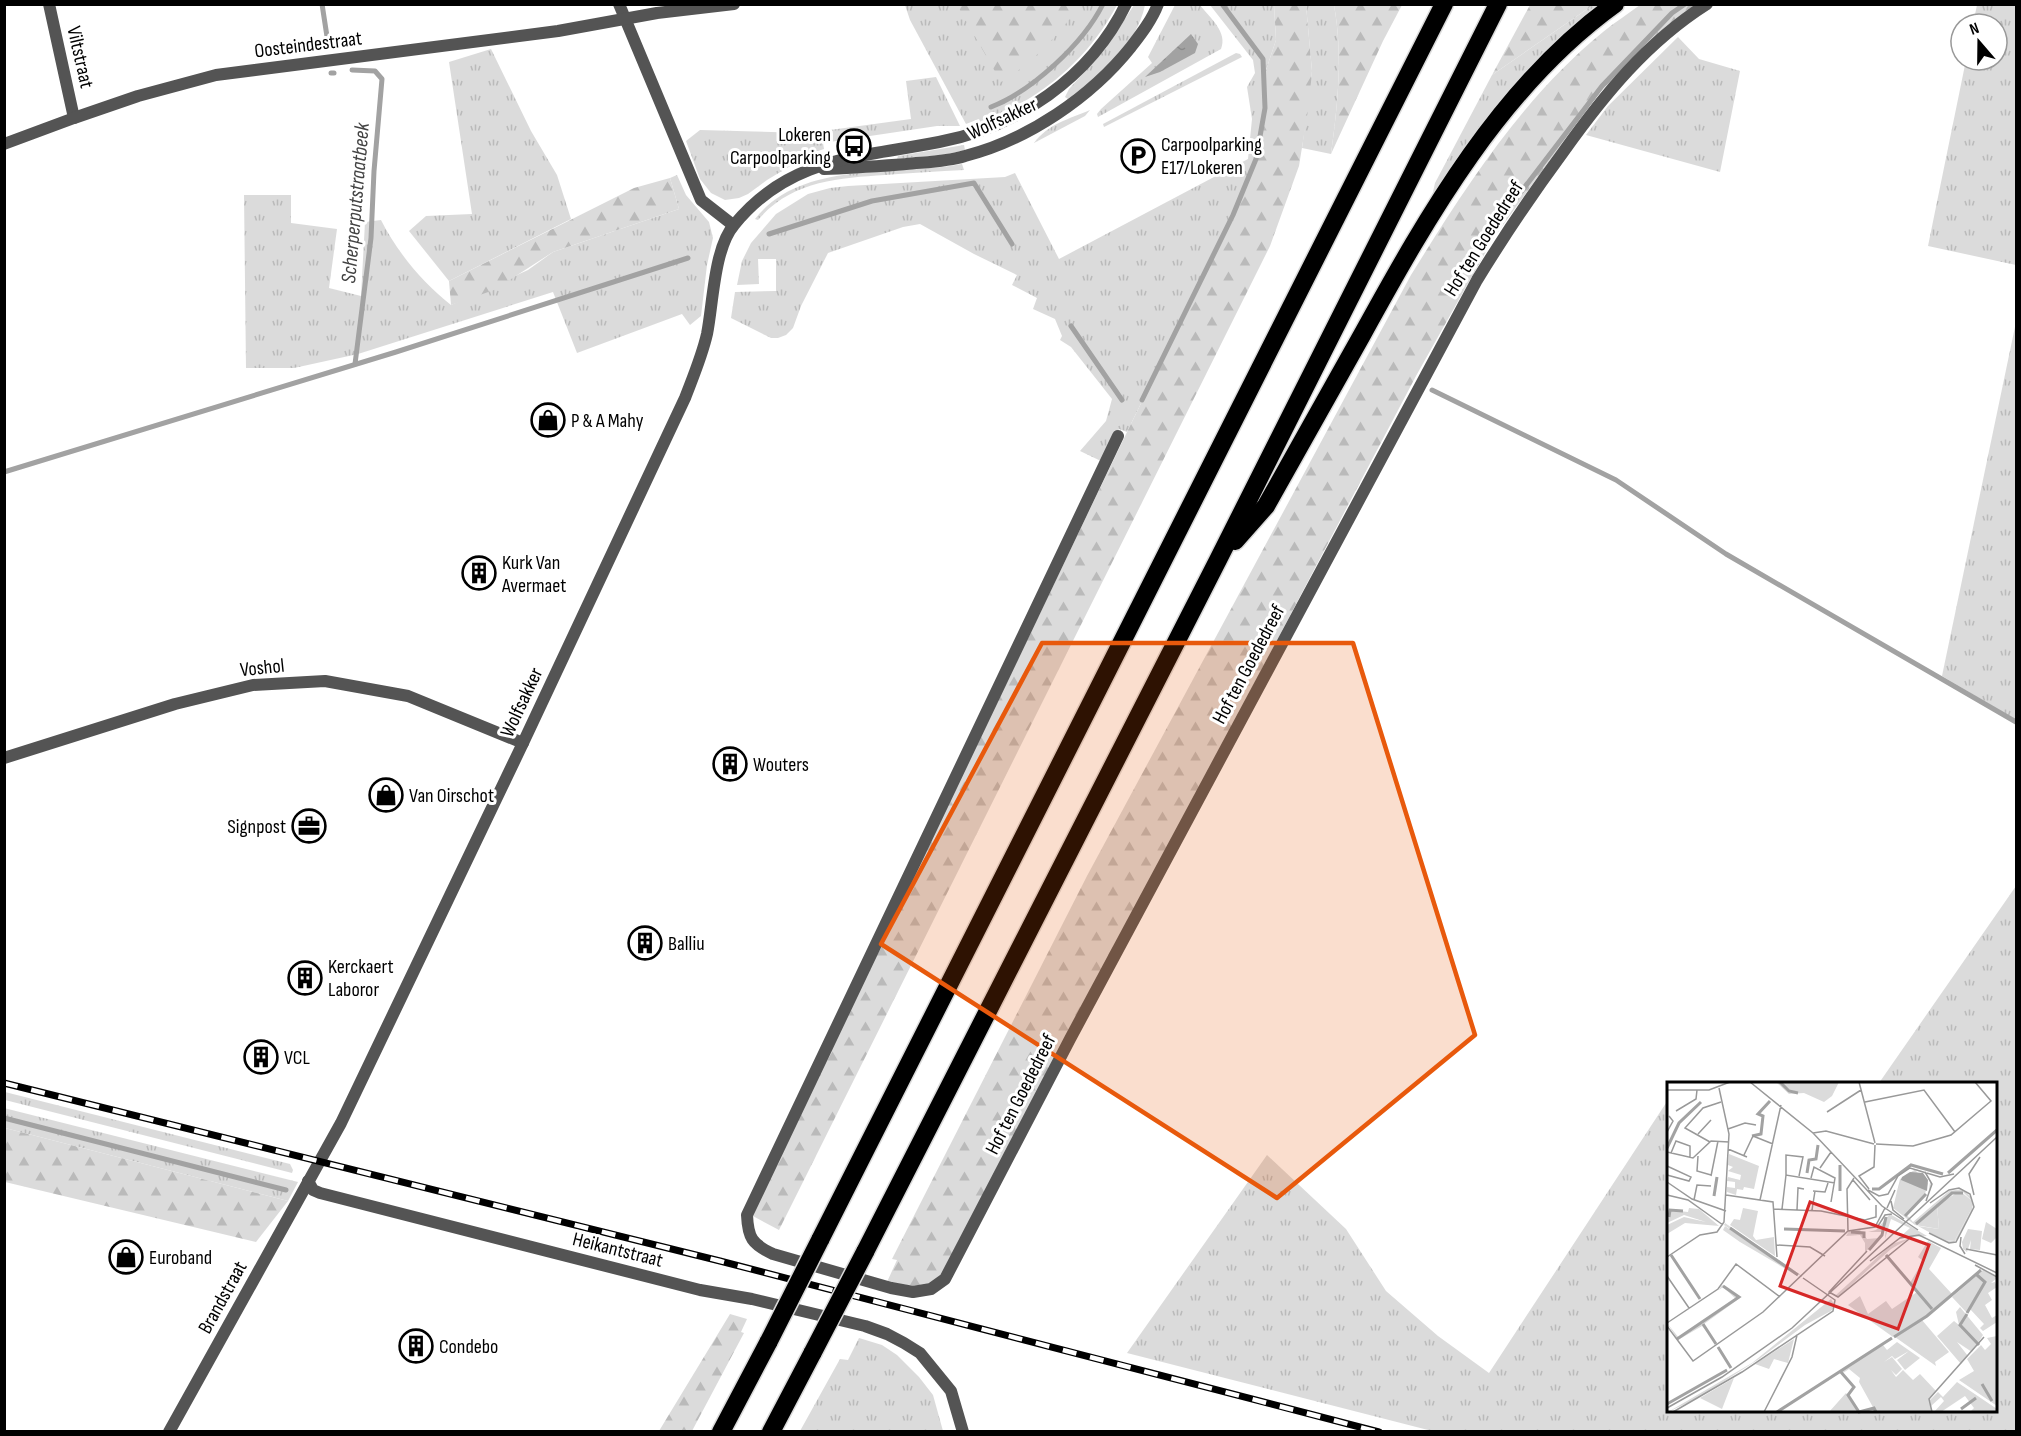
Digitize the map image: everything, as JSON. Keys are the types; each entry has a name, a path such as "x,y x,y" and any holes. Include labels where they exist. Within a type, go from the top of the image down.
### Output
{"highway":[{"path":"721,1431 769,1341 1444,4"},
{"path":"771,1431 865,1252 1218,560 1498,4"},
{"path":"1218,560 1266,506 1404,258 1466,163 1491,128 1546,65 1615,4"}],"street":[{"name":"Viltstraat","path":"49,4 74,117"},
{"path":"619,4 701,200 733,225"},
{"name":"Oosteindestraat","path":"4,144 74,117 167,87 216,75 558,31 657,13 734,4"},
{"name":"Wolfsakker","path":"308,1181 341,1123 523,743 688,390 699,363 707,333 726,237 733,225 766,193 790,177 847,157 963,137 1002,123 1055,91 1078,70 1118,20 1126,4"},
{"name":"Wolfsakker","path":"813,169 943,161 966,156 1011,139 1063,110 1089,91 1118,63 1142,33 1158,4"},
{"name":"Hof ten Goededreef","path":"1118,436 747,1215 748,1230 756,1246 773,1254 891,1288 913,1292 931,1289 945,1279 1075,1029 1477,280 1525,204 1608,93 1661,38 1707,4"},
{"name":"Voshol","path":"4,758 175,704 253,685 324,681 408,696 523,743"},
{"name":"Heikantstraat","path":"308,1181 313,1190 320,1193 700,1290 752,1299 865,1326 887,1334 920,1353 951,1391 963,1431"},
{"name":"Brandstraat","path":"169,1431 308,1181"}],"highlighted area":[{"path":"1042,643 1353,643 1475,1035 1277,1198 881,944"}],"green space":[{"path":"905,5 1117,5 1091,44 1060,76 1003,114 981,124 979,119 966,124 910,20"},
{"path":"957,5 1080,5 1044,48 1001,82"},
{"path":"1134,5 1145,5 1141,20 1125,46 1104,70 1068,99 1065,97 1069,89 1106,48"},
{"path":"1175,5 1200,5 1220,31 1223,43 1221,49 1098,117 1097,114 1101,109 1152,63 1148,57"},
{"path":"1210,5 1274,5 1276,40 1264,76 1265,108 1256,159 1233,215 1127,432 1119,429 1103,462 1080,451 1106,421 1112,399 1071,347 1060,340 1062,336 1055,319 1033,309 1037,298 1012,285 1017,275 920,224 903,227 828,253 801,306 793,328 786,335 771,338 731,318 735,292 776,291 776,259 758,259 759,284 737,285 742,261 751,243 776,214 808,194 848,186 1005,177 1015,173 1059,259 1248,159 1252,119 1247,87 1255,73 1253,60"},
{"path":"1274,5 1306,5 1312,71 1299,166 1270,246 779,1230 751,1215 1233,215 1256,159 1265,108 1264,76 1276,40"},
{"path":"1306,5 1334,5 1337,23 1338,79 1331,154 1302,148 1312,71"},
{"path":"1334,5 1402,5 1331,154 1338,79 1337,23"},
{"path":"1530,5 1593,5 1492,75"},
{"path":"1593,5 1600,5 1499,103 1455,161 1438,189 1433,192 1435,183 1492,75"},
{"path":"1640,5 1696,5 1639,53 1603,89 1493,239 1416,376 942,1277 926,1288 887,1282 897,1260 892,1259 1087,876 1411,275 1474,177 1521,115 1574,58 1608,28"},
{"path":"1977,5 2016,5 2016,265 1928,246 1964,72 2009,72 2009,12 1976,12"},
{"path":"1678,37 1699,59 1740,71 1720,172 1586,135 1608,106"},
{"path":"491,49 531,131 557,175 571,219 449,281 409,231 426,216 472,214 449,62"},
{"path":"1236,53 1242,57 1104,127 1103,124"},
{"path":"936,77 960,126 937,126 823,143 824,149 812,153 739,198 725,200 711,193 700,179 686,141 700,130 808,133 911,119 906,81"},
{"path":"1090,110 1085,116 1034,143 1052,127"},
{"path":"964,145 965,150 957,152 897,159 898,156"},
{"path":"962,164 964,170 850,178 816,184 785,197 758,220 755,219 775,200 798,187 824,179 851,174"},
{"path":"677,175 686,195 709,222 713,238 707,265 701,316 690,325 682,314 577,353 553,292 358,354 294,368 246,368 244,195 291,195 291,223 337,229 329,288 361,296 365,222 381,220 395,244 412,266 430,287 451,305 528,270 553,252 679,209 670,178"},
{"path":"670,178 679,209 553,252 494,290 451,305 449,281 634,188"},
{"path":"2016,322 2016,720 1942,676"},
{"path":"2016,886 2016,1431 1432,1431 1127,1353 1267,1155 1346,1229 1386,1291 1438,1336 1489,1373 1667,1102 1667,1412 1997,1412 1997,1082 1880,1082"},
{"path":"5,1092 290,1164 293,1170 292,1173 5,1100"},
{"path":"4,1108 298,1182 288,1201 5,1128"},
{"path":"5,1128 288,1201 256,1242 5,1182"},
{"path":"730,1314 747,1319 741,1332 744,1333 692,1431 659,1431"},
{"path":"859,1338 882,1345 897,1355 919,1377 933,1395 943,1431 800,1431 840,1359 848,1360"}],"water":[{"path":"1191,34 1198,44 1195,53 1160,72 1145,77"}],"waterway":[{"name":"Scherperputstraatbeek","path":"322,4 328,43"},
{"path":"991,107 1023,90 1055,64 1083,35 1103,4"},
{"path":"1142,400 1233,215 1256,159 1265,108 1263,59 1222,4"},
{"path":"1508,209 1602,86 1672,13 1685,4"},
{"name":"Scherperputstraatbeek","path":"352,70 375,71 382,79 371,238 355,364"},
{"path":"769,234 872,201 974,183 1012,244"},
{"path":"4,472 396,352 688,258"},
{"path":"1071,326 1122,400"},
{"path":"1432,390 1616,480 1726,554 2016,722"},
{"path":"4,1118 286,1190"}],"railway":[{"path":"4,1083 720,1261 1379,1432"}],"place":[{"name":"Lokeren Carpoolparking","path":"854,146"},
{"name":"Carpoolparking E17/Lokeren","path":"1138,156"},
{"name":"P & A Mahy","path":"548,420"},
{"name":"Kurk Van Avermaet","path":"479,573"},
{"name":"Wouters","path":"730,764"},
{"name":"Van Oirschot","path":"386,795"},
{"name":"Signpost","path":"309,826"},
{"name":"Balliu","path":"645,943"},
{"name":"Kerckaert Laboror","path":"305,978"},
{"name":"VCL","path":"261,1057"},
{"name":"Euroband","path":"126,1257"},
{"name":"Condebo","path":"416,1346"}]}
